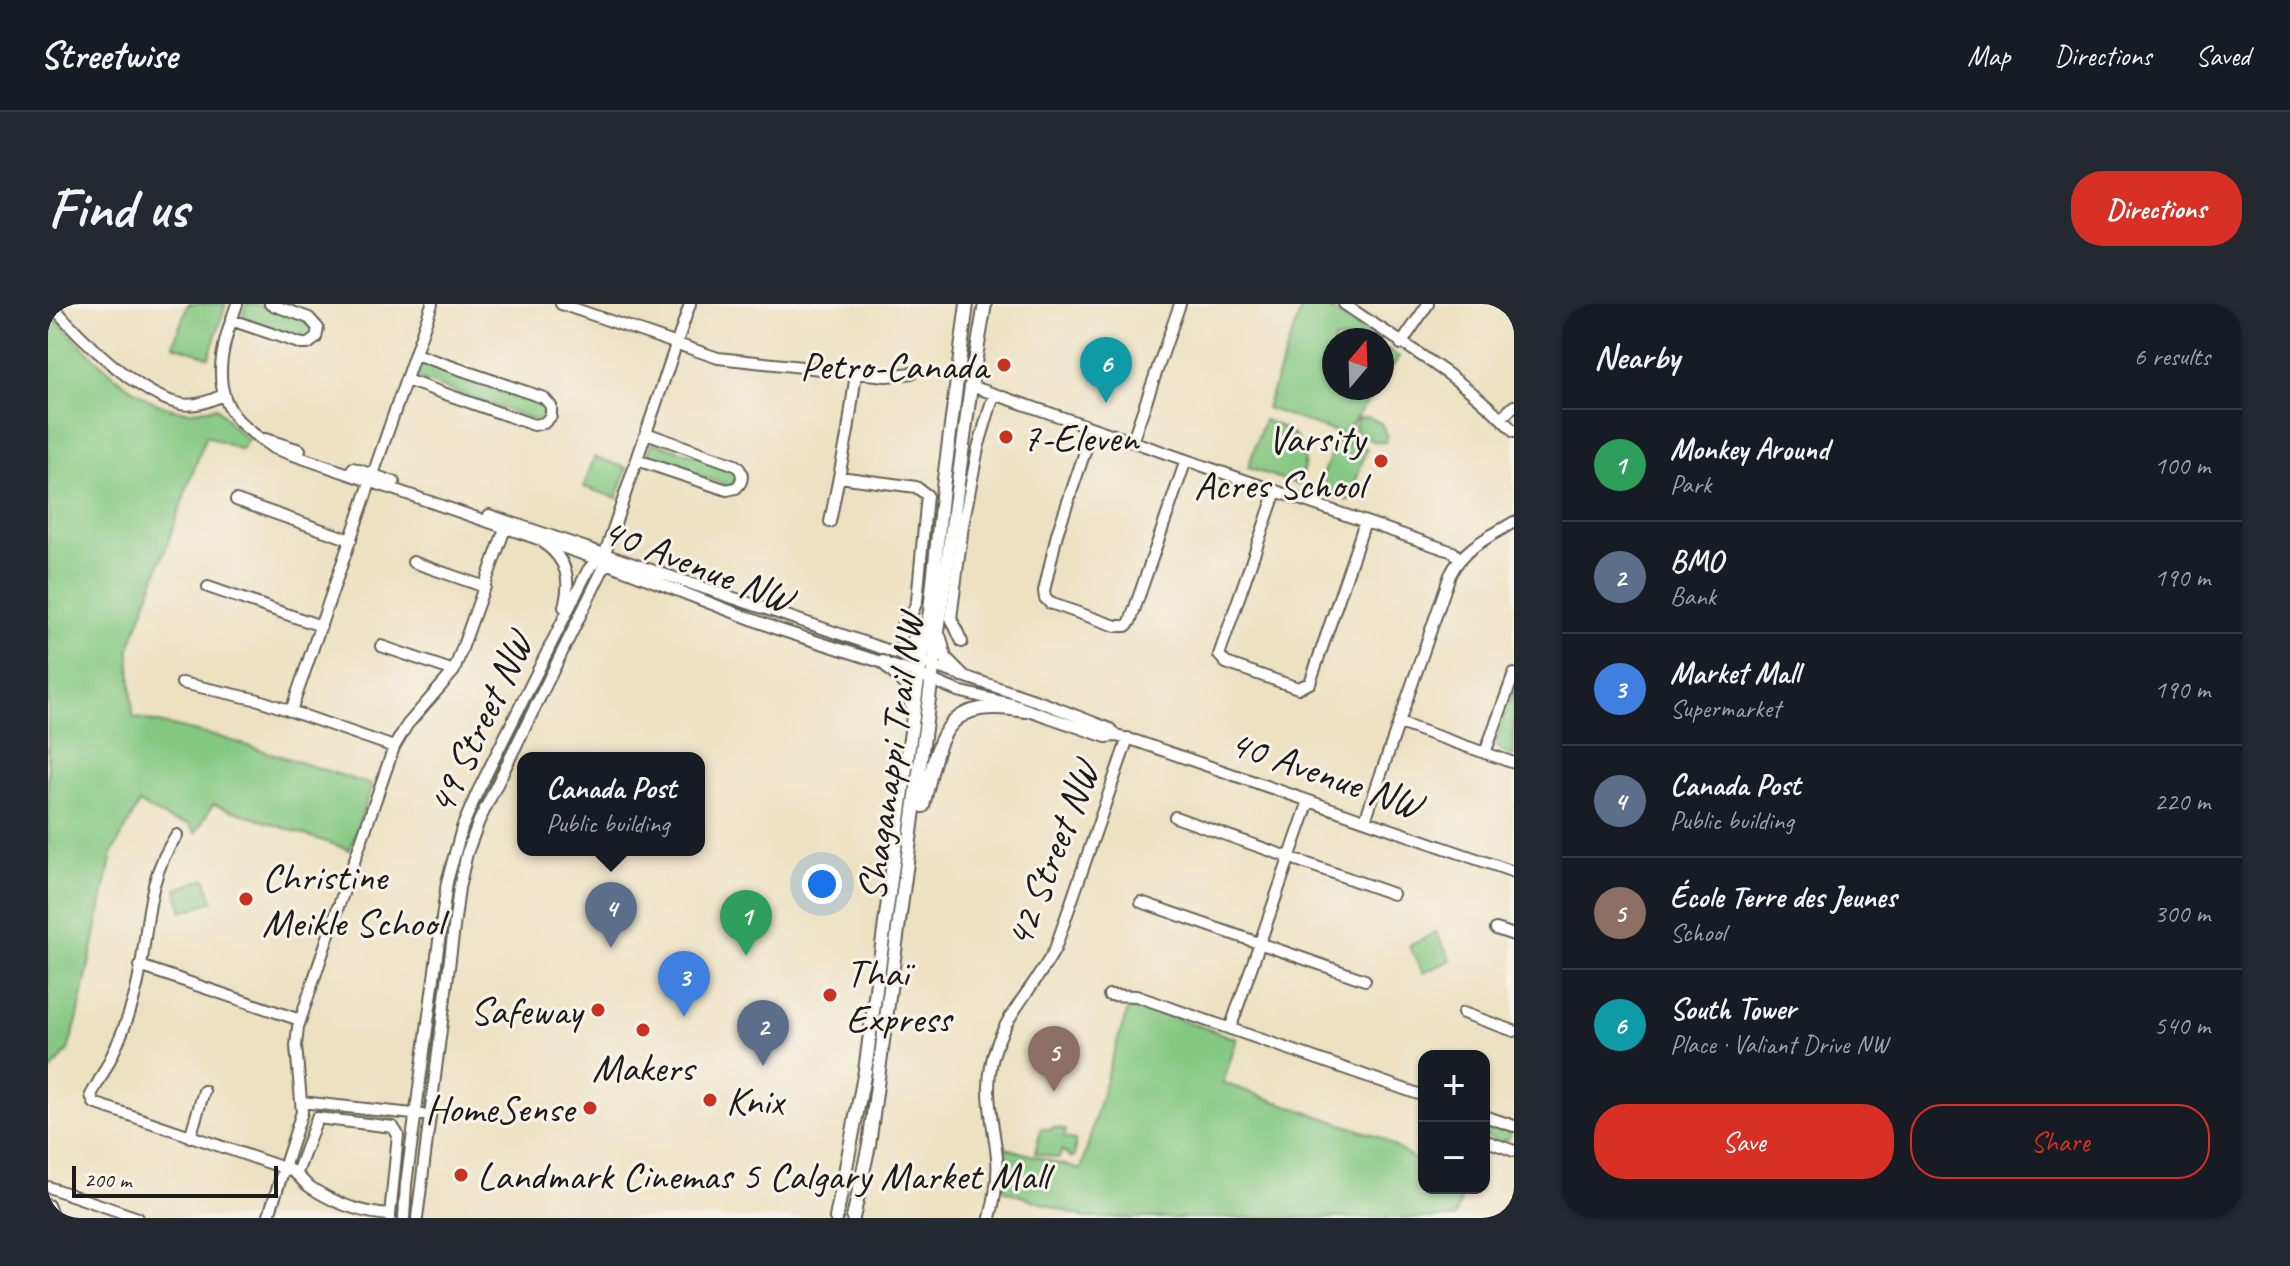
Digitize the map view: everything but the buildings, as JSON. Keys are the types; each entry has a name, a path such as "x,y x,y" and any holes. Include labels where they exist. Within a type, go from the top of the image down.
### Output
{"main road":[{"name":"Shaganappi Trail NW","path":"928,663 930,611 943,487 967,304"},
{"path":"971,386 966,379 966,369 975,304"},
{"name":"Shaganappi Trail NW","path":"853,1218 869,1145 910,860 925,678 939,633 971,386 985,304"},
{"path":"893,651 914,642 930,611"},
{"path":"939,633 945,658 962,675"},
{"path":"883,662 906,685 913,714"},
{"name":"Shaganappi Trail NW","path":"836,1218 865,1071 913,714 925,678"},
{"path":"910,860 937,751 948,729 964,714 978,708 998,706 1026,711"}],"street":[{"path":"51,304 103,357 158,395 188,405 223,395 221,367 237,304"},
{"path":"231,320 302,344 316,338 318,328 313,319 270,304"},
{"path":"291,711 432,304"},
{"path":"561,304 589,309 677,344 726,359 886,376 912,373"},
{"name":"49 Street NW","path":"417,1218 459,888 467,853 602,558 690,304"},
{"path":"1132,442 1180,304"},
{"path":"1344,304 1469,391 1514,432"},
{"path":"1401,344 1428,304"},
{"path":"406,380 534,425 544,423 551,416 551,406 544,398 415,354"},
{"path":"830,522 856,373"},
{"path":"971,386 1453,552 1460,559"},
{"path":"962,642 951,618 963,525 978,448 994,394"},
{"name":"40 Avenue NW","path":"223,395 237,419 260,438 602,558 928,663 1084,718 1110,729 1116,736"},
{"path":"1501,418 1514,406"},
{"path":"1093,428 1057,534 1044,595 1050,603 1105,623 1121,627 1130,622 1186,460"},
{"path":"637,460 724,490 736,488 742,480 742,473 735,465 646,433"},
{"path":"839,477 916,487 924,491 928,503 917,601 902,625"},
{"path":"1276,491 1219,655 1226,663 1300,689 1310,683 1365,522"},
{"path":"236,500 351,540"},
{"path":"1365,820 1446,587 1460,559 1476,544 1514,522"},
{"path":"268,1218 300,1122 296,1046 300,1020 339,905 394,747 407,725 454,671 506,525"},
{"name":"40 Avenue NW","path":"506,525 540,541 602,558 777,629 883,662 972,696 1011,704 1106,737 1128,738 1514,872"},
{"path":"540,541 559,557 568,577 568,594 558,630"},
{"name":"49 Street NW","path":"404,1218 447,882 453,856 477,793 558,630 602,558"},
{"path":"413,562 485,587"},
{"path":"208,587 321,626"},
{"path":"381,646 454,671"},
{"path":"1485,753 1514,674"},
{"path":"182,683 245,696 394,747"},
{"path":"1399,723 1514,763"},
{"name":"42 Street NW","path":"990,1218 997,1185 989,1094 989,1074 995,1047 1012,1012 1055,949 1128,738"},
{"path":"1230,1029 1309,801"},
{"path":"1175,817 1393,894"},
{"path":"177,835 164,852 156,873 140,966 121,1039 91,1095 94,1103 107,1109 297,1173 309,1187 351,1207 390,1217 398,1135 393,1127 317,1118 297,1173"},
{"path":"1141,902 1365,980"},
{"path":"1496,929 1514,935"},
{"path":"140,966 300,1020"},
{"path":"1109,995 1136,996 1418,1093"},
{"path":"1463,1013 1514,1031"},
{"path":"190,1137 204,1091"},
{"path":"301,1102 430,1119"},
{"path":"1490,1118 1514,1126"},
{"path":"1490,1141 1513,1147"},
{"path":"48,1187 118,1215 138,1218"},
{"path":"48,1205 53,1218"}],"green space":[{"path":"188,304 226,304 209,357 173,345"},
{"path":"246,304 273,308 301,319 314,330 312,336 300,339 242,318"},
{"path":"1303,304 1322,304 1357,328 1322,328 1322,400 1369,400 1344,435 1266,408"},
{"path":"48,311 106,368 141,395 157,404 179,410 216,407 248,439 241,450 206,436 129,650 133,717 223,738 372,785 350,850 213,804 196,833 189,824 172,821 139,803 112,854 78,1017 68,1050 48,1074"},
{"path":"424,362 542,402 546,413 543,419 535,420 418,379 415,375"},
{"path":"1368,417 1381,423 1387,437 1385,442 1373,441 1354,429 1358,418"},
{"path":"1264,420 1286,430 1300,443 1304,461 1300,485 1248,468"},
{"path":"1337,437 1367,448 1349,501 1318,490"},
{"path":"653,442 731,467 737,473 737,480 729,486 651,460 648,453"},
{"path":"594,457 627,468 617,498 584,487"},
{"path":"1514,688 1514,756 1500,750 1496,741"},
{"path":"205,878 213,901 182,912 177,889"},
{"path":"1436,932 1451,960 1423,973 1409,946"},
{"path":"1138,1005 1237,1039 1223,1083 1380,1137 1418,1162 1418,1194 1463,1194 1455,1218 1086,1218 1003,1190 1006,1168 1003,1147 1081,1170 1129,1006"},
{"path":"1490,1122 1507,1128 1510,1134 1508,1139 1501,1141 1490,1137"},
{"path":"1054,1127 1066,1130 1064,1138 1075,1140 1075,1155 1071,1158 1062,1150 1059,1158 1035,1153 1041,1128 1050,1130"}],"place":[{"name":"Petro-Canada","path":"1004,365"},
{"name":"South Tower","path":"1106,403"},
{"name":"7-Eleven","path":"1006,437"},
{"name":"Varsity Acres School","path":"1381,461"},
{"name":"Christine Meikle School","path":"246,899"},
{"name":"Canada Post","path":"611,948"},
{"name":"Monkey Around","path":"746,956"},
{"name":"Thaï Express","path":"830,995"},
{"name":"Safeway","path":"598,1010"},
{"name":"Market Mall","path":"684,1017"},
{"name":"Makers","path":"643,1030"},
{"name":"BMO","path":"763,1066"},
{"name":"École Terre des Jeunes","path":"1054,1092"},
{"name":"Knix","path":"710,1100"},
{"name":"HomeSense","path":"590,1108"},
{"name":"Landmark Cinemas 5 Calgary Market Mall","path":"461,1175"}]}
